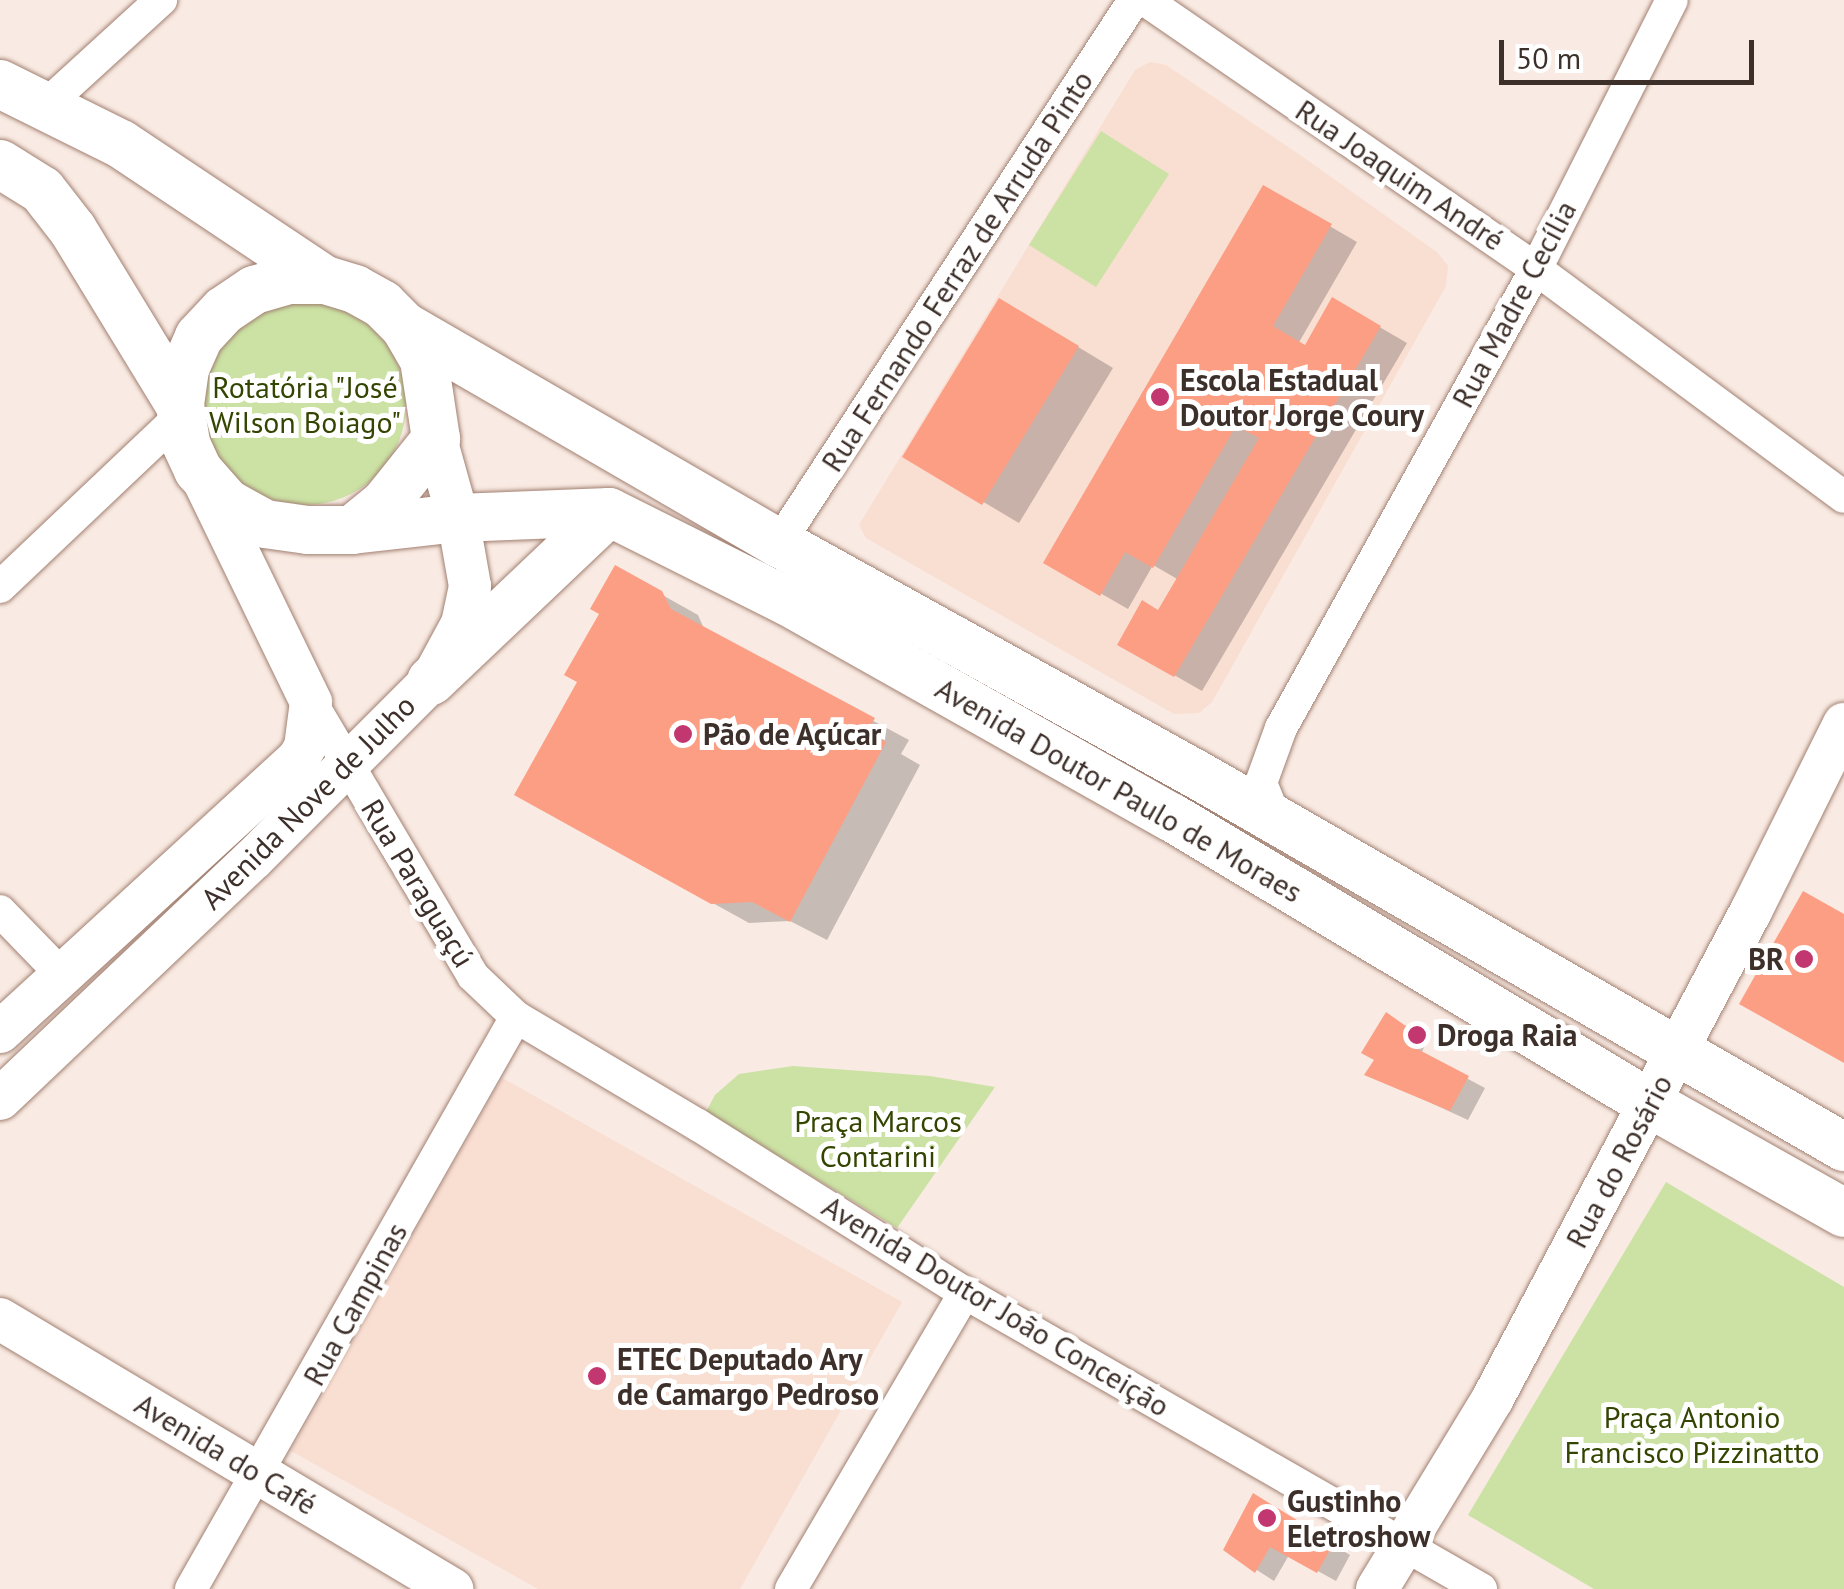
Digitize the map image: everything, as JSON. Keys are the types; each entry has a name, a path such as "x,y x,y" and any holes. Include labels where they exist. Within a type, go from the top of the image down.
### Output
{"main road":[{"path":"0,84 121,144 325,280 355,289 382,304 404,326 424,360 436,438 385,503 352,530 265,524 227,503 198,470 180,410 73,230 42,190 0,164"},
{"path":"180,410 192,353 224,310 271,285 325,280"},
{"name":"Avenida Doutor Paulo de Moraes","path":"404,326 1844,1147"},
{"path":"431,681 609,512"},
{"name":"Avenida Doutor Paulo de Moraes","path":"352,530 458,518 609,512 789,602 1171,817 1649,1103 1844,1213"}],"street":[{"path":"46,106 161,0"},
{"name":"Rua Fernando Ferraz de Arruda Pinto","path":"779,543 1134,0"},
{"name":"Rua Joaquim André","path":"1145,0 1536,268 1844,498"},
{"name":"Rua Madre Cecília","path":"1276,820 1261,782 1282,728 1536,268 1672,0"},
{"path":"0,587 180,410"},
{"name":"Avenida Nove de Julho","path":"0,1099 254,858 431,681 462,624 470,586 458,518 436,438"},
{"name":"Rua Paraguaçú","path":"198,470 311,702 346,764 473,976 516,1017"},
{"name":"Avenida Nove de Julho","path":"0,1032 298,759 309,730 311,702"},
{"name":"Rua do Rosário","path":"1377,1589 1493,1398 1844,724"},
{"path":"0,911 62,975"},
{"name":"Avenida Doutor João Conceição","path":"516,1017 698,1125 966,1293 1481,1589"},
{"name":"Rua Campinas","path":"191,1589 516,1017"},
{"path":"790,1589 966,1293"},
{"name":"Avenida do Café","path":"0,1318 452,1589"}],"shaded area":[{"name":"Escola Estadual Doutor Jorge Coury","path":"1150,62 1166,65 1303,157 1438,253 1448,266 1446,286 1212,702 1199,713 1174,714 866,538 859,525 1135,70"},
{"name":"ETEC Deputado Ary de Camargo Pedroso","path":"502,1078 902,1302 740,1589 538,1589 291,1451"}],"green space":[{"path":"1101,131 1169,174 1096,287 1029,245"},
{"name":"Rotatória \"José Wilson Boiago\"","path":"305,303 344,311 376,333 398,365 406,404 398,443 376,475 344,497 305,505 266,497 234,475 212,443 204,404 212,365 234,333 266,311"},
{"name":"Praça Marcos Contarini","path":"793,1066 930,1076 995,1087 897,1228 706,1112 715,1095 739,1074"},
{"name":"Praça Antonio Francisco Pizzinatto","path":"1666,1182 1844,1287 1844,1589 1594,1589 1468,1515"}],"building":[{"path":"1263,185 1332,224 1273,326 1305,345 1332,297 1381,326 1174,677 1117,645 1142,600 1158,610 1259,438 1236,426 1153,568 1125,552 1100,596 1043,563"},
{"path":"999,298 1079,346 982,505 902,457"},
{"path":"615,565 662,591 671,609 875,718 867,732 886,742 790,922 752,902 711,904 514,795 577,682 564,675 599,614 590,609"},
{"name":"BR","path":"1803,891 1844,914 1844,1063 1739,1004"},
{"path":"1386,1012 1410,1029 1404,1042 1469,1076 1450,1111 1364,1075 1374,1060 1361,1053"},
{"name":"Gustinho Eletroshow","path":"1253,1493 1334,1543 1317,1573 1270,1547 1255,1573 1223,1550"}],"place":[{"name":"Escola Estadual Doutor Jorge Coury","path":"1160,397"},
{"name":"Pão de Açúcar","path":"683,734"},
{"name":"BR","path":"1804,959"},
{"name":"Droga Raia","path":"1417,1035"},
{"name":"ETEC Deputado Ary de Camargo Pedroso","path":"597,1376"},
{"name":"Gustinho Eletroshow","path":"1267,1518"}]}
